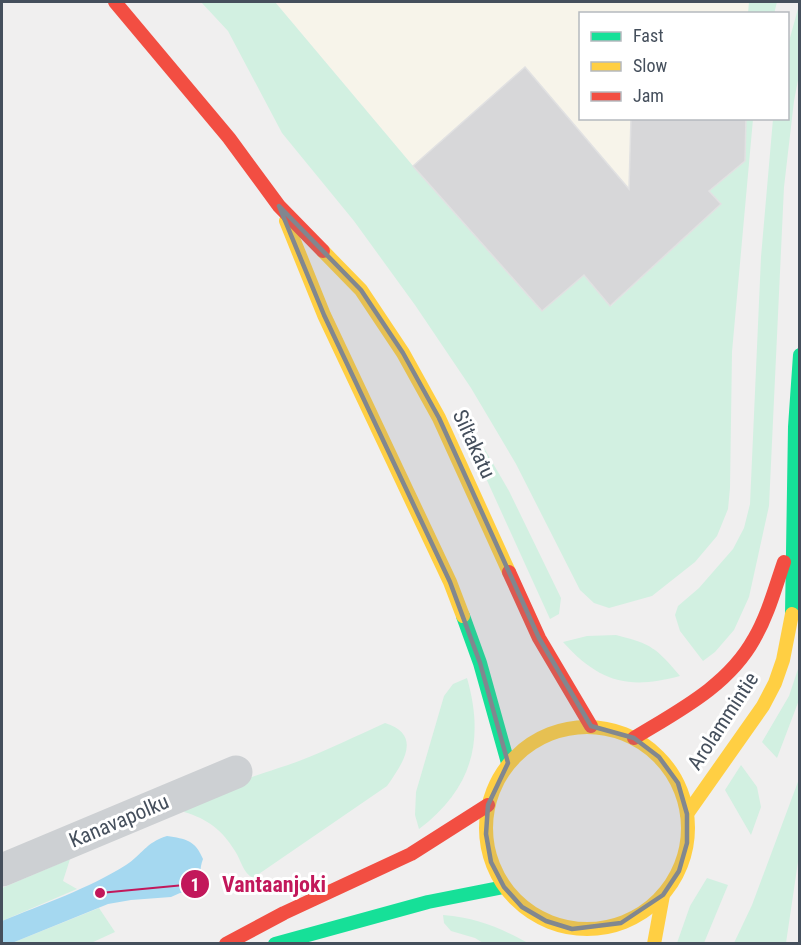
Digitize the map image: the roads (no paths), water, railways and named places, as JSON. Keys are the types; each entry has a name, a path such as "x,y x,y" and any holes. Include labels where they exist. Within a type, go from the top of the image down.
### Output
{"street":[{"name":"Siltakatu","path":"115,2 229,138 279,206 361,290 403,352 439,418 539,638 591,726"},
{"name":"Siltakatu","path":"279,206 324,315 450,582 480,663 508,763"},
{"name":"Arolammintie","path":"687,814 763,706 775,684 783,660 792,616 795,427 800,354"},
{"name":"Arolammintie","path":"634,738 707,693 731,670 750,647 762,622 792,541"},
{"path":"591,726 613,730 634,738 659,757 678,783 687,814 687,843 679,871 663,895 644,912 621,923 597,929 572,929 546,921 522,907 504,887 491,862 486,834 488,805 496,783 508,763 531,743 559,730 591,726"},
{"name":"Kanavapolku","path":"2,870 236,772"},
{"path":"226,944 284,913 411,854 488,805"},
{"path":"275,944 428,902 504,887"},
{"path":"654,944 663,895"},
{"path":"572,929 580,944"}],"water":[{"path":"167,836 180,838 197,848 203,859 199,888 171,897 108,904 12,943 2,943 2,921 97,881 126,865 149,845"}],"place":[{"name":"Vantaanjoki","path":"100,893"}]}
